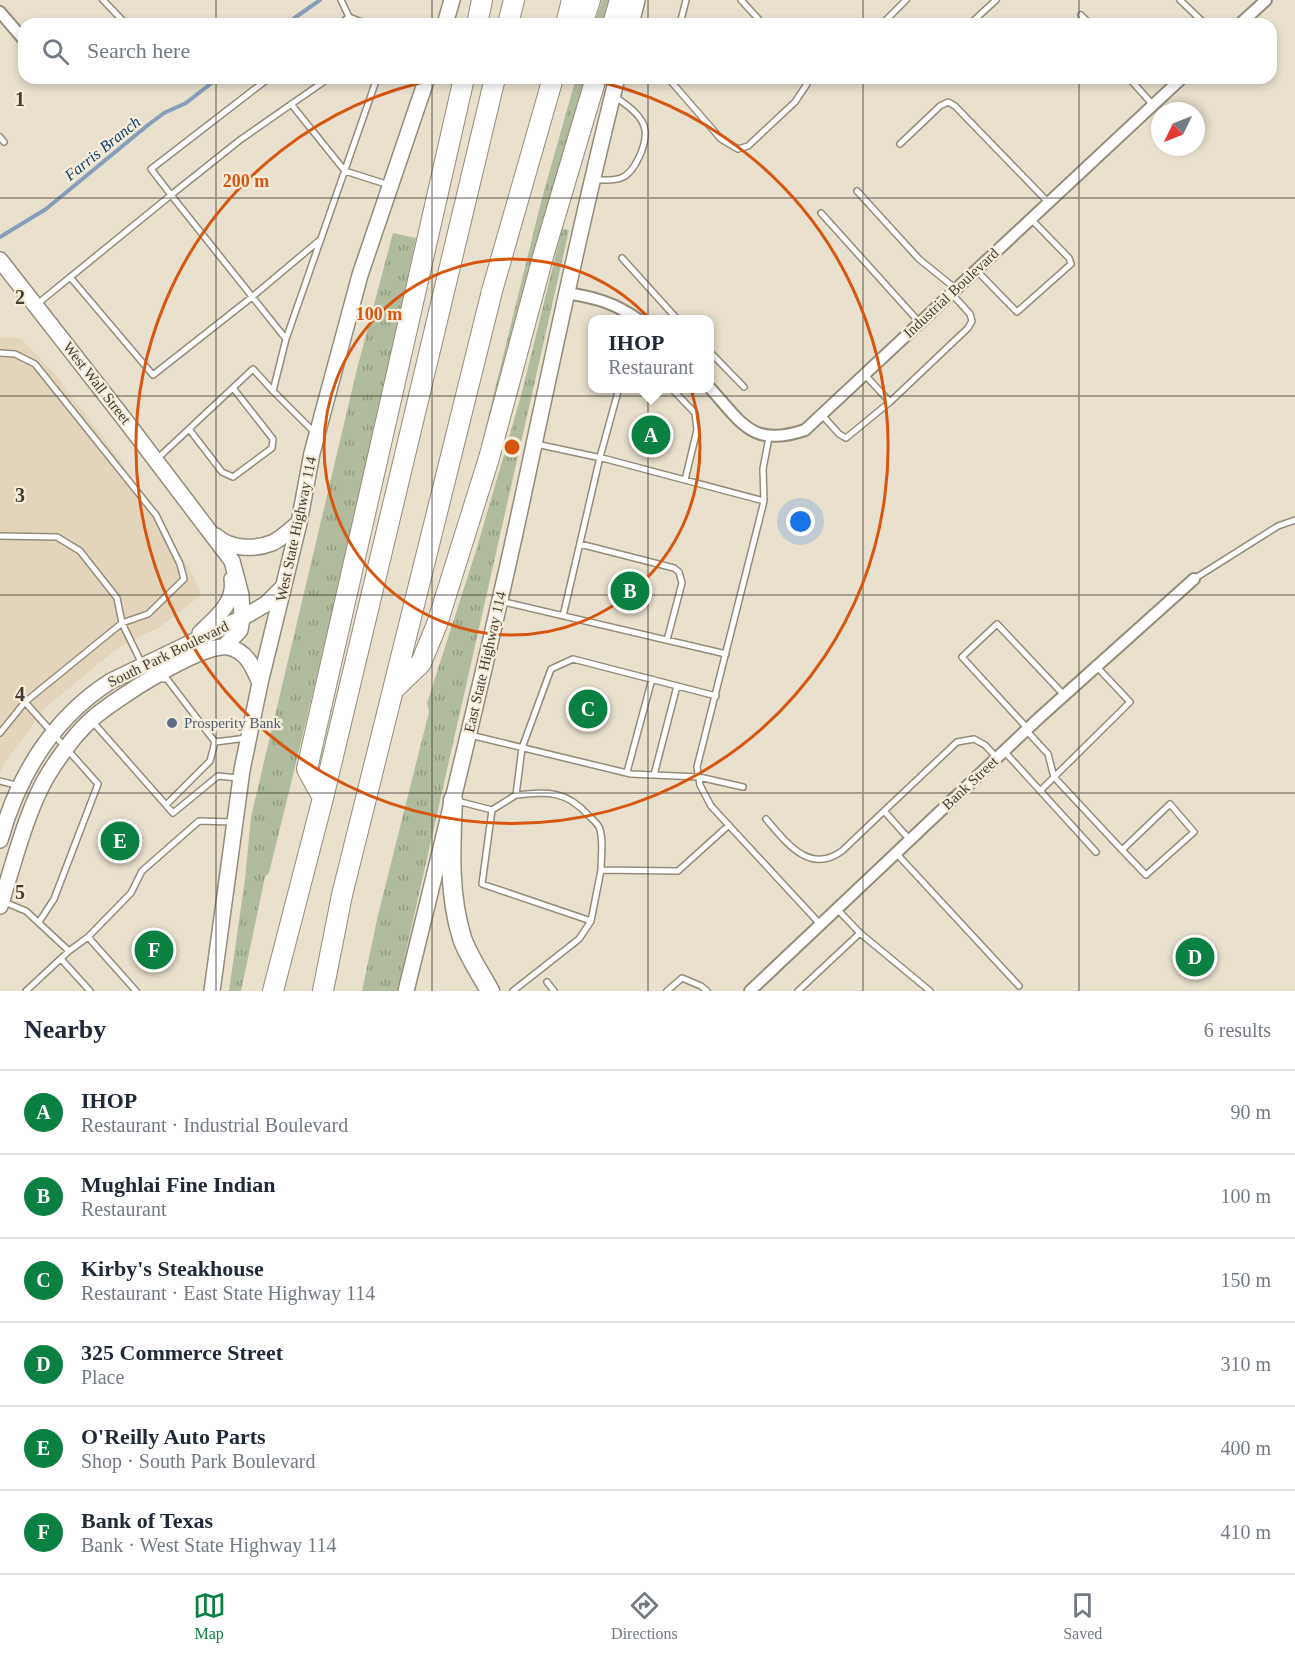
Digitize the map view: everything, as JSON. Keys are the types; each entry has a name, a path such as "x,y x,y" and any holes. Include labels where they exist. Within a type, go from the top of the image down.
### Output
{"highway":[{"path":"478,18 482,0"},
{"path":"510,18 514,0"},
{"path":"568,18 572,0"},
{"path":"584,18 590,0"},
{"path":"615,18 620,0"},
{"path":"323,798 307,769 463,84"},
{"path":"273,991 323,798 494,84"},
{"path":"323,991 342,895 492,291 551,84"},
{"path":"547,99 557,84"},
{"path":"393,690 421,663 437,624 489,458 544,253 594,84"}],"main road":[{"path":"633,18 637,0"},
{"name":"West State Highway 114","path":"212,991 234,822 248,738 299,523 312,453 360,275 425,84"},
{"path":"566,293 616,84"},
{"name":"West Wall Street","path":"0,260 192,508"},
{"name":"East State Highway 114","path":"406,991 500,601 566,293"},
{"path":"192,508 220,539 232,546 248,548 272,543 299,523"},
{"path":"192,508 232,561 241,595 240,630 225,646 245,655 260,683"},
{"path":"188,644 221,613 232,594 233,581 225,563 192,508"},
{"name":"South Park Boulevard","path":"0,840 8,813 31,764 52,734 94,692 242,618 266,604 284,587"},
{"name":"South Park Boulevard","path":"1,902 38,795 48,774 91,720 111,704 150,680 210,649 225,646"},
{"path":"79,707 91,720"},
{"path":"20,786 38,795"},
{"path":"453,800 450,861 456,913 462,940 490,991"}],"street":[{"path":"1246,18 1266,0"},
{"path":"0,12 18,33"},
{"name":"Industrial Boulevard","path":"1156,102 1176,84"},
{"name":"Industrial Boulevard","path":"770,437 791,435 805,430 822,416 1030,218 1151,107"},
{"path":"566,293 606,301 632,315"},
{"path":"714,392 744,424 759,435 770,437"},
{"name":"Bank Street","path":"750,991 1001,754 1194,579"}],"lane":[{"path":"103,0 120,18"},
{"path":"341,0 349,17"},
{"path":"682,18 686,0"},
{"path":"741,0 758,18"},
{"path":"888,18 906,0"},
{"path":"976,18 996,0"},
{"path":"1180,0 1199,18"},
{"path":"1081,15 1084,18"},
{"path":"261,84 151,169 286,339"},
{"path":"36,305 240,140 320,84"},
{"path":"273,392 286,339 375,84"},
{"path":"673,84 721,139 738,149 748,146 795,102 807,84"},
{"path":"1134,84 1151,103"},
{"path":"592,180 621,178 630,173 641,155 645,130 642,122 634,111 613,96"},
{"path":"900,144 940,106 948,102 955,106 1048,202"},
{"path":"291,104 345,171 391,186"},
{"path":"822,416 838,434 846,438 890,402 968,328 972,321 953,291 919,259 857,191"},
{"path":"821,213 920,323"},
{"path":"976,270 1017,312 1071,264 1069,258 1030,218"},
{"path":"70,277 153,375 321,239"},
{"path":"622,258 673,315"},
{"path":"0,353 15,354 35,364 156,515 180,564 184,579 148,614 122,623 25,702 0,733"},
{"path":"714,356 744,387"},
{"path":"156,460 253,369 317,435"},
{"path":"865,375 890,402"},
{"path":"189,429 222,472 233,477 272,448 273,439 234,388"},
{"path":"563,616 618,393"},
{"path":"676,393 695,413 697,430 685,480"},
{"path":"770,437 764,469 764,501 697,767 700,785 711,806 820,924"},
{"path":"534,444 600,458 764,501"},
{"path":"1194,579 1278,526 1295,520"},
{"path":"0,536 57,537 80,550 117,598 122,623 150,680 167,679 215,742"},
{"path":"580,544 674,568 679,572 682,583 667,640"},
{"path":"500,601 726,654"},
{"path":"1065,696 998,624 962,657 1048,754 1054,777 1122,850 1146,875 1194,832 1170,804 1122,850"},
{"path":"516,795 522,748 551,669 573,659 716,696"},
{"path":"1040,791 1130,702 1096,667"},
{"path":"627,772 652,679"},
{"path":"654,775 677,686"},
{"path":"25,702 98,784 54,899 39,922"},
{"path":"91,720 173,813 218,776 241,779"},
{"path":"469,735 627,772 699,777 743,787"},
{"path":"215,742 248,738"},
{"path":"766,819 802,857 819,860 835,856 957,742 974,739 1001,754 1040,791 1096,852"},
{"path":"166,805 210,761 215,742"},
{"path":"0,781 20,786"},
{"path":"453,800 492,810 516,795 548,792 567,797 582,807 599,827 601,870 591,921 579,939 513,991"},
{"path":"492,810 482,884 591,921"},
{"path":"884,811 910,840"},
{"path":"26,991 88,936 131,893 142,871 199,821 234,822"},
{"path":"601,870 678,871 729,825"},
{"path":"896,853 1019,986"},
{"path":"1,902 26,911 69,951"},
{"path":"837,909 860,933 930,991"},
{"path":"798,991 860,933"},
{"path":"88,936 136,991"},
{"path":"61,959 90,991"},
{"path":"667,991 682,978 701,986 706,991"},
{"path":"547,982 554,991"}],"shaded area":[{"path":"0,337 21,339 52,371 119,459 192,573 201,595 160,627 119,647 45,708 3,765 0,775"}],"green space":[{"path":"602,0 615,0 609,18 596,18"},
{"path":"574,84 587,84 485,447 481,446 542,198"},
{"path":"562,229 569,230 397,991 362,991 378,915 429,712 427,703 476,551 521,396"},
{"path":"393,233 416,238 399,318 308,715 269,873 265,877 241,991 229,991 245,879 251,817 357,369"}],"waterway":[{"name":"Farris Branch","path":"294,18 320,0"},
{"name":"Farris Branch","path":"0,237 46,209 148,125 164,113 186,103 210,84"}],"place":[{"name":"IHOP","path":"651,435"},
{"name":"Mughlai Fine Indian","path":"630,591"},
{"name":"Kirby's Steakhouse","path":"588,709"},
{"name":"Prosperity Bank","path":"172,723"},
{"name":"O'Reilly Auto Parts","path":"120,841"},
{"name":"Bank of Texas","path":"154,950"},
{"name":"325 Commerce Street","path":"1195,957"}]}
